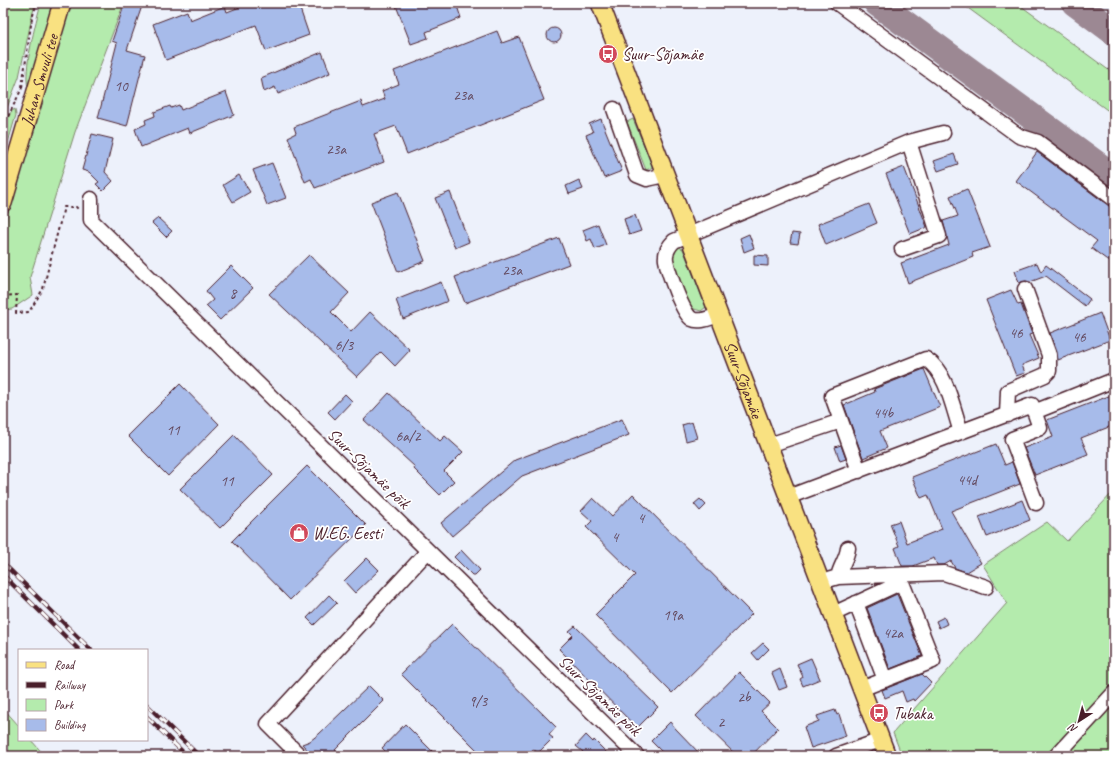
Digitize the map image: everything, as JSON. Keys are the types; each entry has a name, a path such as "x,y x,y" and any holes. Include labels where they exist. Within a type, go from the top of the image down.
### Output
{"main road":[{"name":"Juhan Smuuli tee","path":"3,203 62,3"},
{"name":"Suur-Sõjamäe","path":"600,3 884,748"}],"street":[{"path":"837,3 1019,136 1038,142 1114,199"},
{"path":"614,109 637,175 647,180 665,175"},
{"path":"718,315 701,320 691,319 684,311 666,259 668,247 674,241 909,142 943,133"},
{"path":"902,249 939,236 909,142"},
{"path":"91,198 91,220"},
{"name":"Suur-Sõjamäe põik","path":"91,220 637,756"},
{"path":"1007,415 1008,392 1045,375 1049,371 1049,355 1025,289"},
{"path":"859,471 832,396 926,359 934,364 941,374 961,432"},
{"path":"1034,412 1114,380"},
{"path":"788,497 1032,405 1040,428 1012,438 1036,503"},
{"path":"769,446 841,421"},
{"path":"838,577 840,567 847,558 848,548"},
{"path":"298,753 268,724 428,551"},
{"path":"821,582 838,577 944,573 986,587"},
{"path":"833,614 898,584 903,584 933,661 861,689"},
{"path":"856,603 886,680"},
{"path":"1056,756 1114,693"},
{"path":"836,756 884,748"}],"path":[{"path":"22,99 22,87 32,18 36,3"},
{"path":"3,127 22,87"},
{"path":"3,296 17,295 16,313 29,312 42,289 64,207 76,207 91,220"}],"green space":[{"path":"35,3 19,77 3,118 3,4"},
{"path":"41,3 56,3 28,87 27,70 33,33"},
{"path":"70,3 124,3 75,132 30,277 33,295 12,309 3,310 3,230"},
{"path":"961,3 1017,3 1114,74 1114,115"},
{"path":"15,109 16,115 3,160 5,125 10,113"},
{"path":"633,119 653,167 646,170 627,122"},
{"path":"679,247 683,249 706,307 701,311 691,308 673,263 674,252"},
{"path":"1114,491 1114,756 902,756 893,733 1007,603 983,565 1047,522 1067,541"},
{"path":"3,708 18,725 18,741 32,741 45,756 3,756"}],"building":[{"path":"125,3 143,3 127,50 145,55 127,126 98,118 117,43 112,41"},
{"path":"250,3 298,3 309,35 266,51 256,25 166,60 153,24 187,11 190,20 225,6 227,12"},
{"path":"395,3 456,3 461,18 426,32 428,38 411,44"},
{"path":"554,28 559,30 561,35 559,40 554,42 549,40 547,35 549,30"},
{"path":"497,31 502,43 519,37 544,100 407,154 396,126 374,134 384,162 315,188 311,179 305,182 288,137 296,133 294,127 361,101 363,107 385,99 382,91 399,84 394,71"},
{"path":"322,52 330,73 278,94 275,87 264,92 261,78"},
{"path":"226,92 234,115 190,133 188,128 141,147 135,129 146,124 145,120 155,116 154,112 170,106 171,108 179,105 181,110"},
{"path":"601,119 622,171 604,178 586,135 593,132 589,124"},
{"path":"92,134 113,139 105,172 113,181 103,191 96,184 99,182 89,172 82,170"},
{"path":"1037,152 1109,206 1114,207 1114,265 1091,248 1097,241 1016,181"},
{"path":"954,154 958,164 938,171 934,161"},
{"path":"272,163 286,198 267,205 253,170"},
{"path":"904,167 927,227 910,234 886,174"},
{"path":"239,175 250,192 233,202 223,185"},
{"path":"579,180 583,189 569,194 566,186"},
{"path":"967,189 990,247 972,253 973,257 908,283 901,263 949,245 943,221 958,216 950,196"},
{"path":"398,192 425,261 398,272 371,202"},
{"path":"450,192 469,242 455,248 435,198"},
{"path":"869,204 877,223 826,245 818,224"},
{"path":"635,215 641,231 629,235 624,219"},
{"path":"158,218 172,231 166,237 152,223"},
{"path":"598,224 606,245 595,249 591,239 587,241 583,230"},
{"path":"792,233 800,234 798,244 790,243"},
{"path":"749,234 754,248 744,252 740,238"},
{"path":"559,238 569,264 465,303 455,277"},
{"path":"309,255 349,293 331,312 351,332 370,312 410,350 395,366 381,352 357,377 269,294"},
{"path":"754,255 768,256 768,266 754,265"},
{"path":"1037,263 1041,272 1046,265 1090,299 1085,306 1046,276 1030,282 1026,281 1019,283 1015,271"},
{"path":"231,266 253,288 220,320 206,306 213,300 206,291"},
{"path":"441,282 448,301 403,319 396,300"},
{"path":"1011,290 1018,305 1021,304 1032,334 1029,335 1039,358 1022,365 1025,373 1016,376 986,300"},
{"path":"1100,313 1110,340 1058,360 1057,352 1050,333"},
{"path":"924,369 940,407 880,431 887,448 863,458 844,405 875,392 874,389"},
{"path":"180,384 219,424 168,476 128,436"},
{"path":"389,393 440,441 445,436 463,452 444,471 454,481 440,495 414,469 415,467 364,420"},
{"path":"345,394 352,401 335,419 328,412"},
{"path":"1114,394 1114,425 1081,438 1088,454 1035,475 1024,448 1053,437 1047,420"},
{"path":"622,419 629,435 522,476 452,536 441,523 515,460"},
{"path":"692,422 697,438 686,441 682,425"},
{"path":"234,435 273,475 220,528 180,489"},
{"path":"996,444 1005,465 1012,462 1020,484 951,511 981,563 966,572 955,568 951,561 944,565 937,565 934,558 913,566 902,566 895,548 899,546 890,524 899,521 907,543 942,529 928,495 921,498 912,477"},
{"path":"841,445 846,459 840,461 835,447"},
{"name":"W.EG. Eesti","path":"307,466 366,525 290,600 232,541"},
{"path":"633,494 752,614 672,693 595,615 635,575 586,527 592,521 581,511 593,498 612,516"},
{"path":"700,499 706,505 700,511 694,504"},
{"path":"1022,500 1030,520 987,537 979,517"},
{"path":"461,550 480,570 475,575 472,575 454,557"},
{"path":"367,558 379,570 355,593 344,581"},
{"path":"897,594 922,656 890,669 867,608"},
{"path":"329,595 337,603 314,625 307,618"},
{"path":"944,617 947,624 939,628 936,621"},
{"path":"452,624 556,727 549,735 553,738 538,753 533,749 527,756 483,756 401,674"},
{"path":"575,626 658,707 637,728 559,649 573,635 569,631"},
{"path":"763,643 769,649 758,660 752,653"},
{"path":"811,658 820,679 803,686 800,679 803,677 797,664"},
{"path":"780,669 787,687 779,690 772,673"},
{"path":"739,672 770,703 761,711 778,728 751,756 737,756 696,716"},
{"path":"922,674 931,683 914,701 913,699 906,702 902,691 885,698 882,690"},
{"path":"369,686 384,701 335,750 341,756 313,756 302,744 310,741 319,734"},
{"path":"835,710 837,715 839,714 846,736 811,748 804,727 819,721 817,716"},
{"path":"670,722 702,756 666,756 651,741"},
{"path":"405,724 437,756 390,756 382,748"},
{"path":"586,735 593,742 594,740 610,756 579,756 583,752 576,746"}],"taxiway":[{"path":"877,3 1114,177"},
{"path":"1075,3 1114,32"}],"railway":[{"path":"3,563 90,649"},
{"path":"3,575 78,649"},
{"path":"148,706 199,756"},
{"path":"148,718 187,756"}],"place":[{"name":"Suur-Sõjamäe","path":"608,54"},
{"name":"W.EG. Eesti","path":"299,533"},
{"name":"Tubaka","path":"879,713"}]}
